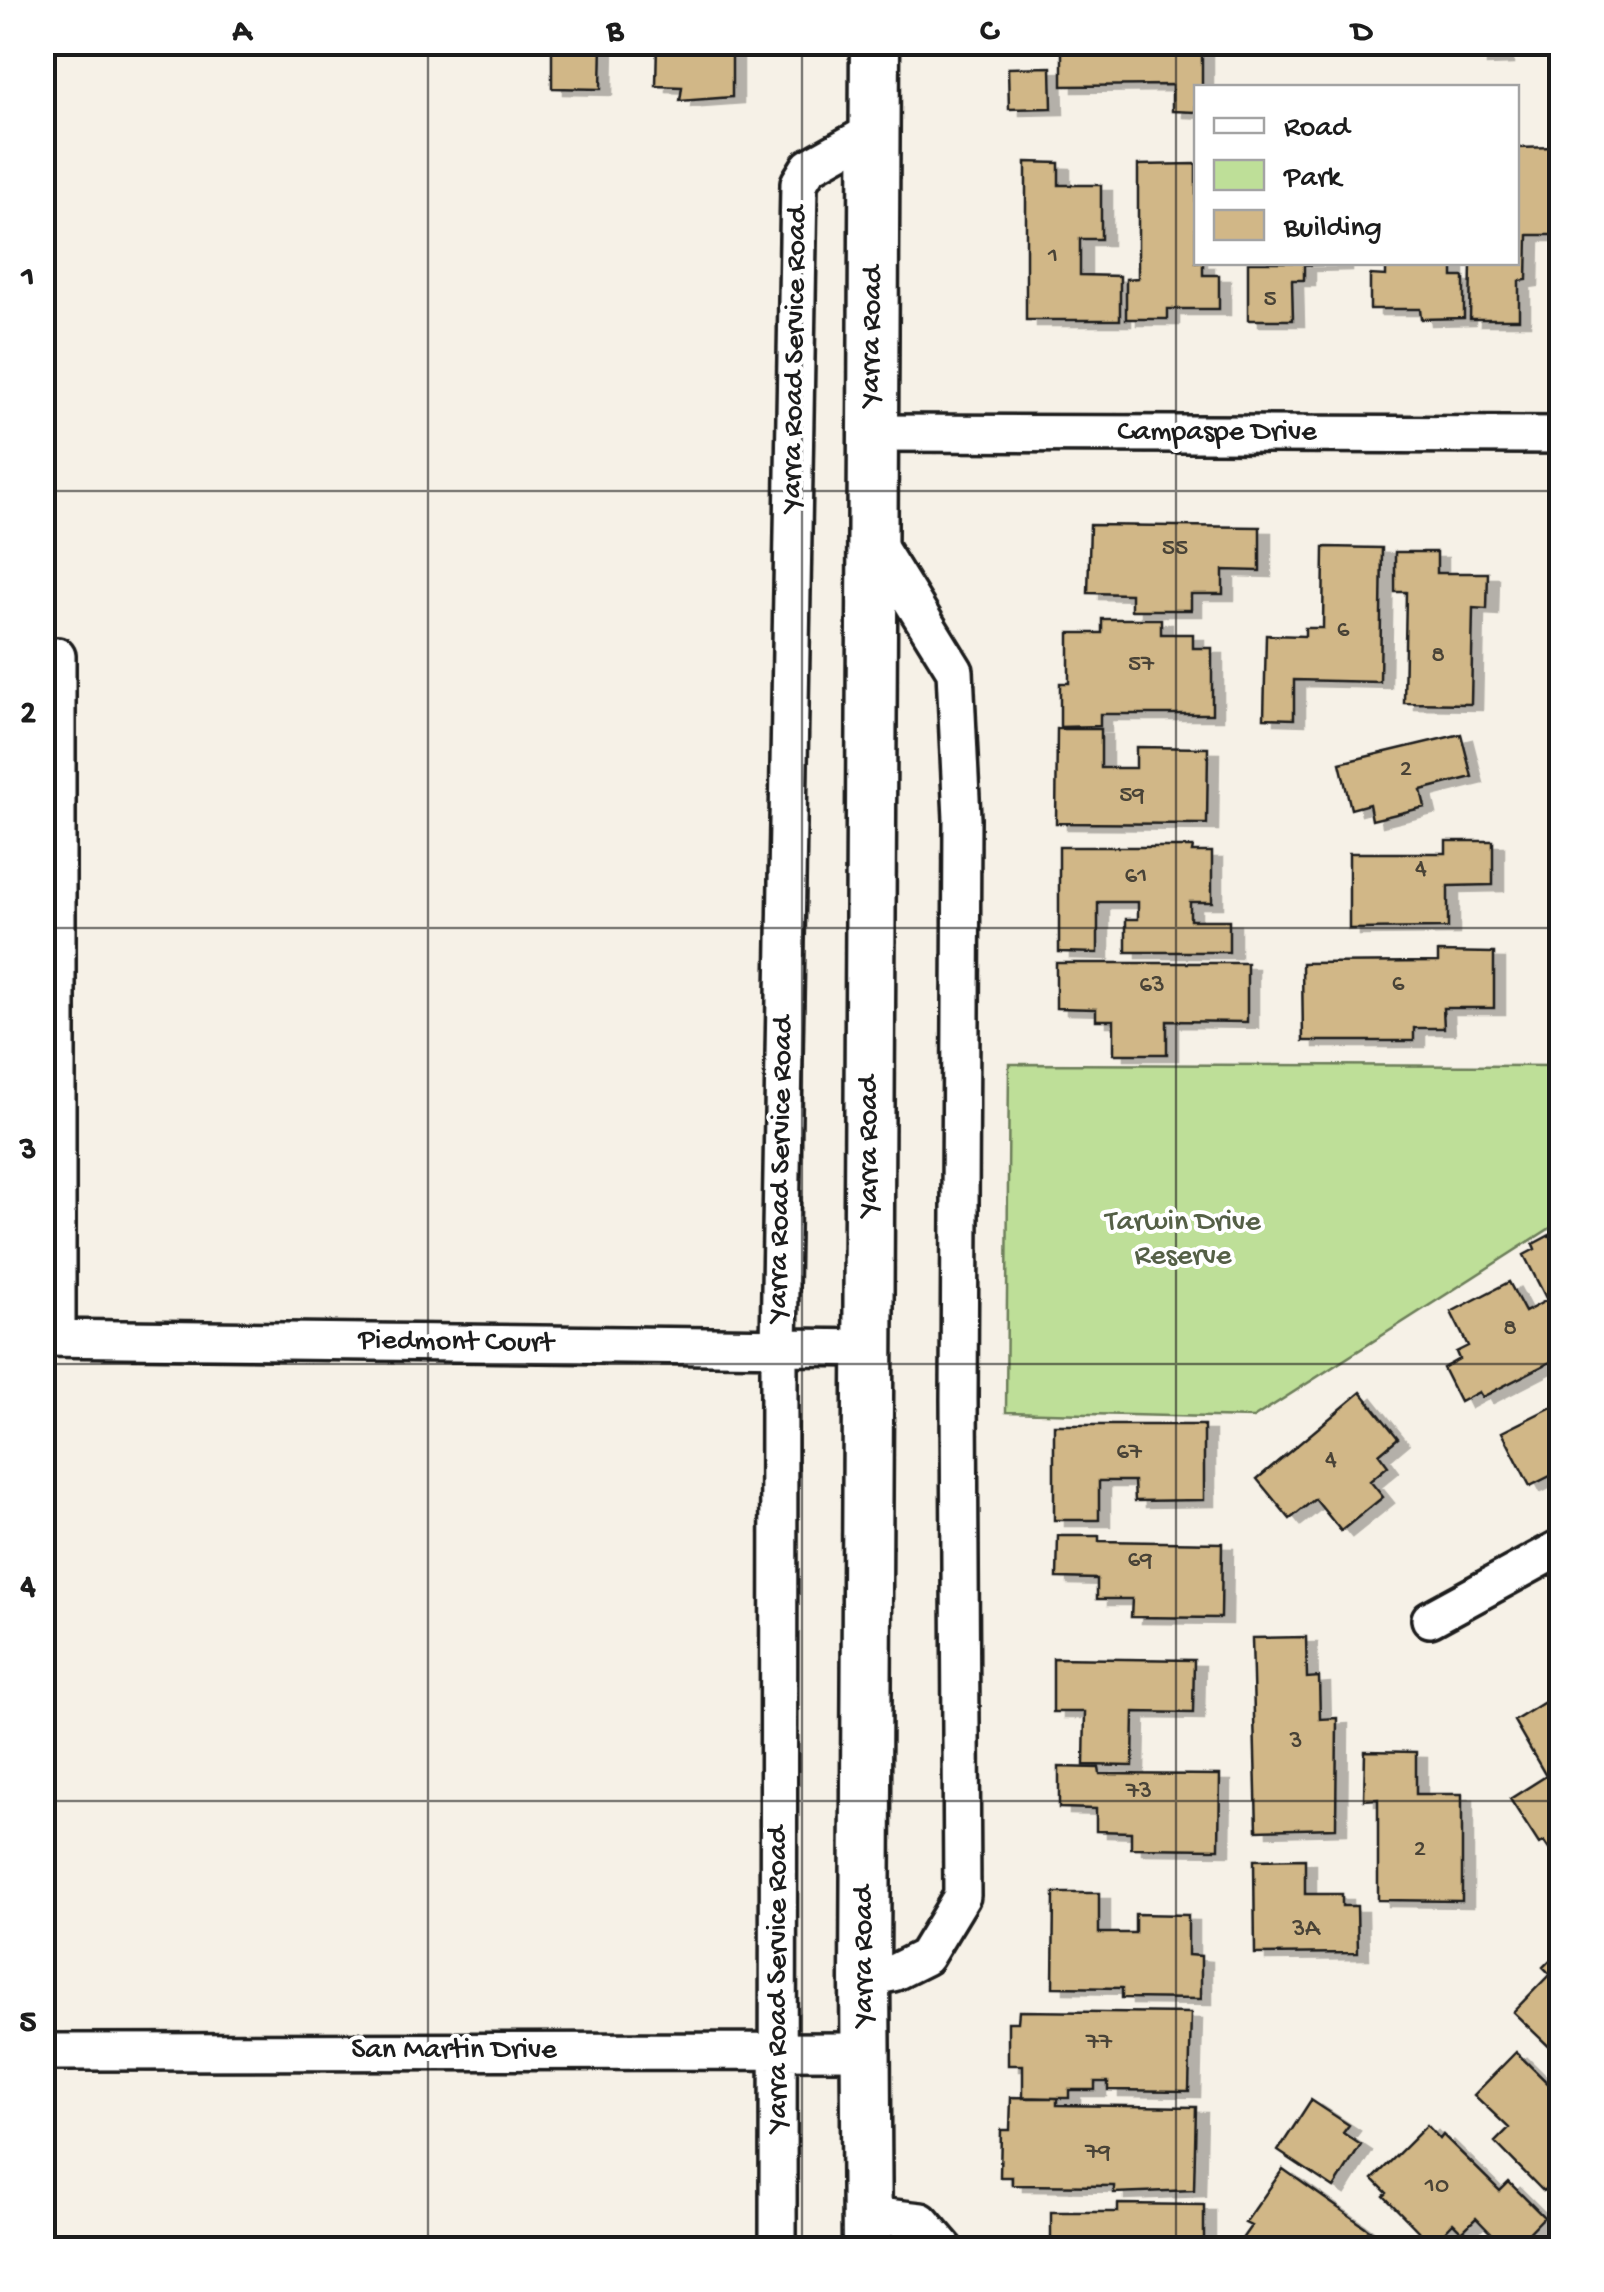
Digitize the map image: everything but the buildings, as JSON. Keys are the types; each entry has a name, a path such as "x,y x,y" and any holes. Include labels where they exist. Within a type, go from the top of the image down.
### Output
{"main road":[{"name":"Yarra Road","path":"868,2232 865,1979 875,42"}],"street":[{"name":"Yarra Road Service Road","path":"778,2250 780,1347 799,183 809,167 875,130"},
{"name":"Campaspe Drive","path":"872,433 1562,435"},
{"path":"865,1979 893,1973 925,1957 962,1896 962,819 956,672 873,538"},
{"path":"42,656 56,656 50,1338"},
{"name":"Piedmont Court","path":"50,1338 870,1348"},
{"path":"1430,1619 1562,1548"},
{"name":"San Martin Drive","path":"42,2052 865,2051"},
{"path":"868,2232 921,2221 946,2250"}],"green space":[{"name":"Tarwin Drive Reserve","path":"1009,1064 1561,1066 1561,1221 1253,1418 1006,1412"}]}
